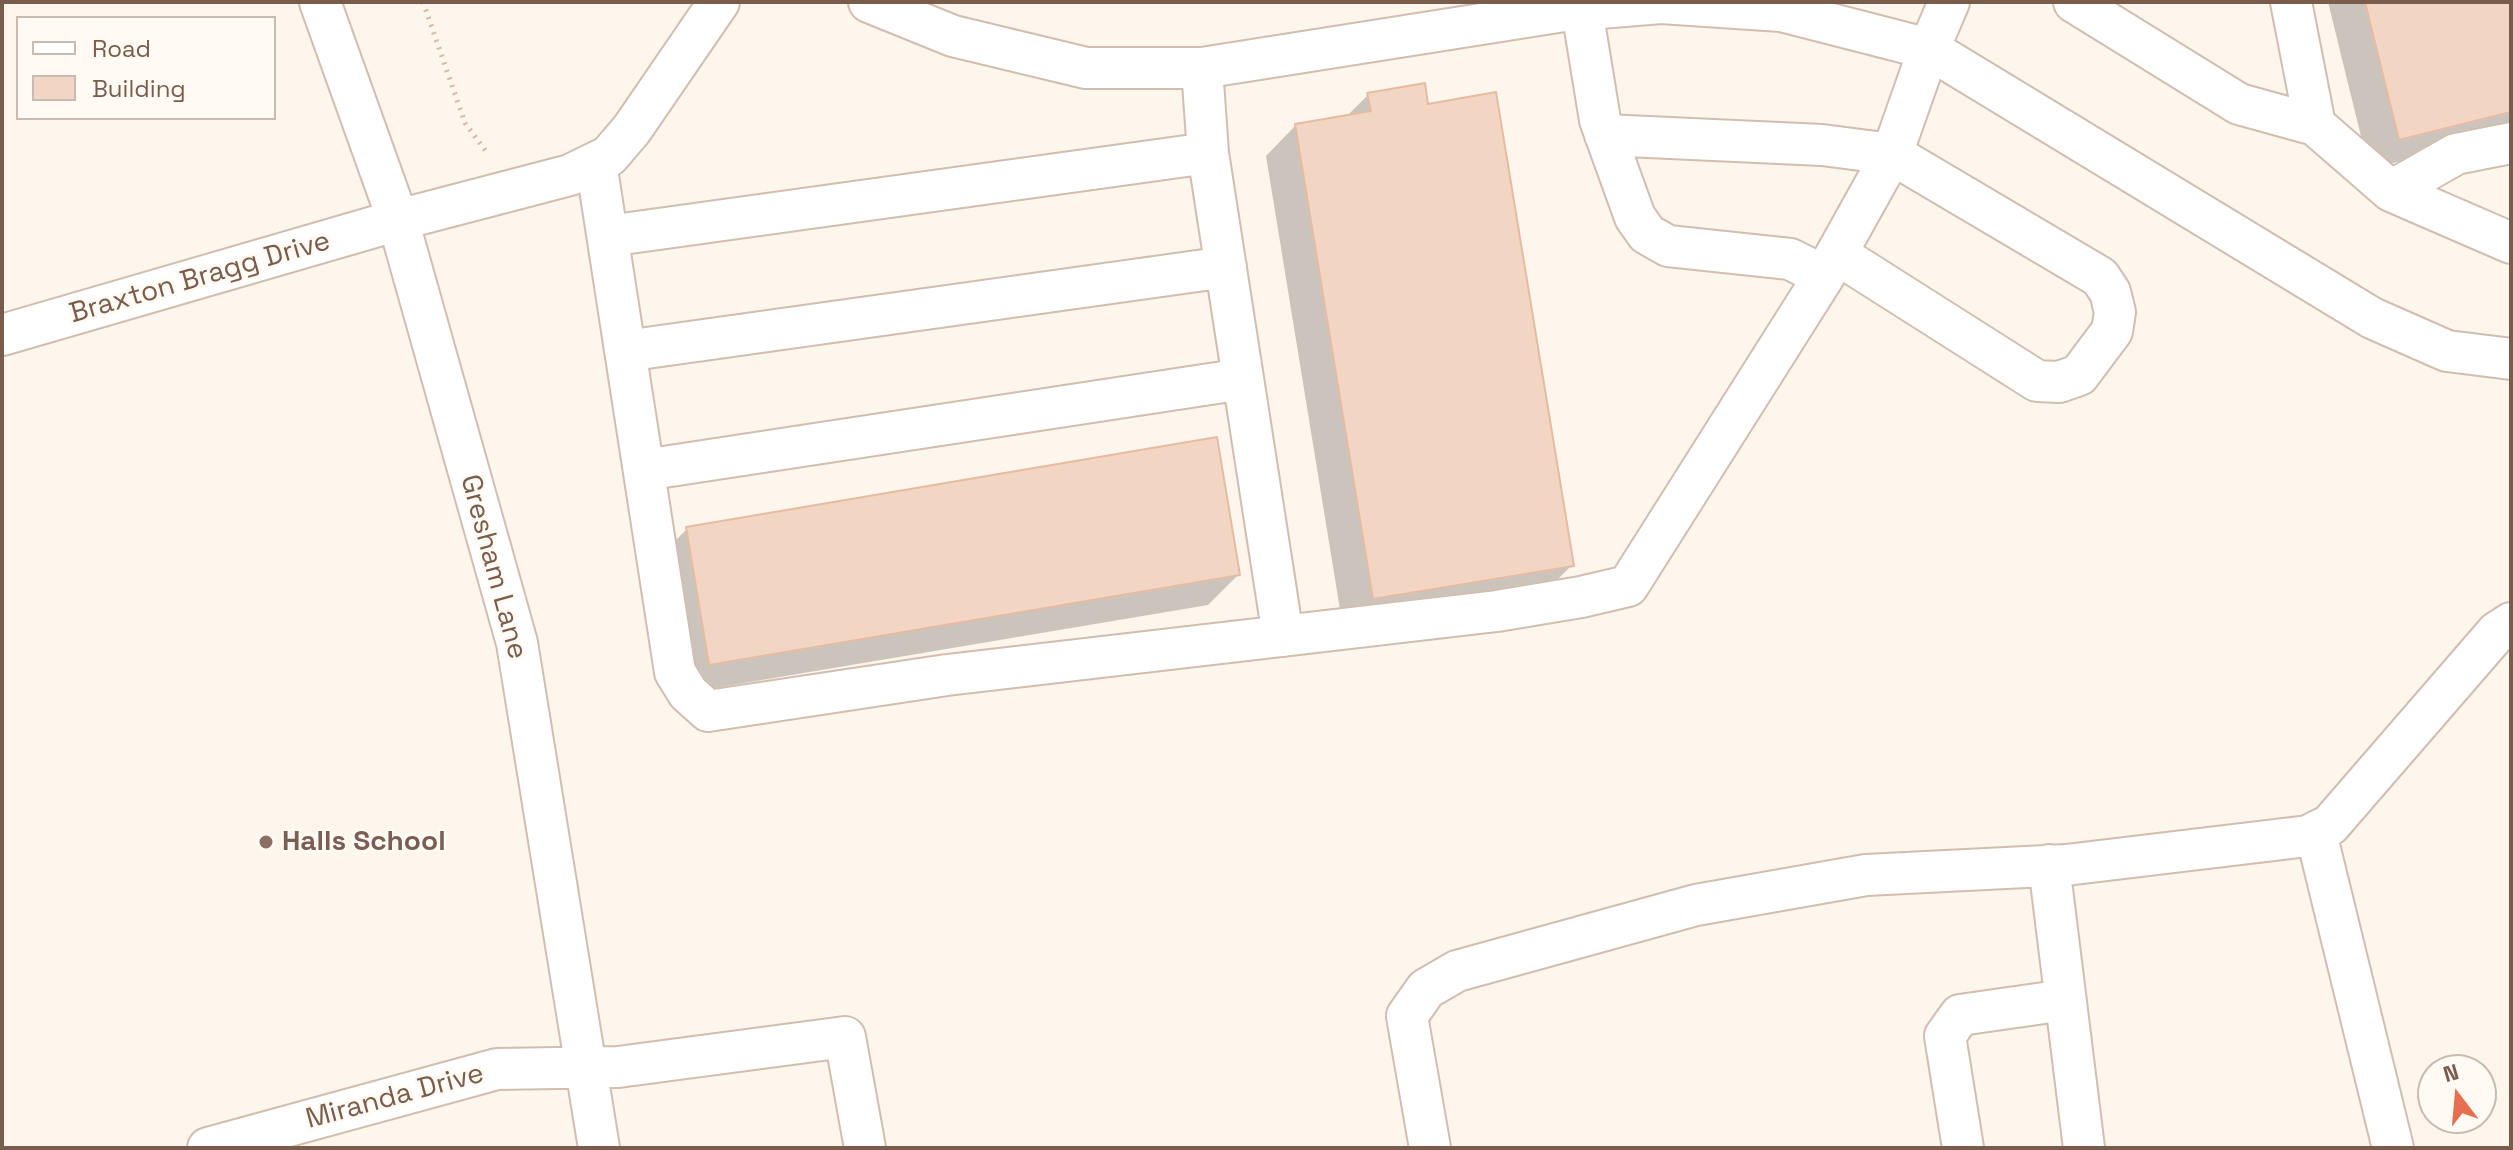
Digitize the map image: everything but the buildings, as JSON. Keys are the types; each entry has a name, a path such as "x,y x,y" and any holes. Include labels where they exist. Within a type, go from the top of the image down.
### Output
{"street":[{"name":"Gresham Lane","path":"320,2 398,220 517,643 599,1148"},
{"name":"Braxton Bragg Drive","path":"2,335 398,220 570,175 596,163 609,156 632,129 719,2"},
{"path":"869,2 953,36 1086,68 1202,68 1582,10 1661,3 1781,11 1929,49 2372,318 2447,351 2511,359"},
{"path":"596,163 675,672 688,693 708,711 947,675 1497,611 1628,586 1830,265 1892,154 1949,2"},
{"path":"2074,2 2239,104 2315,125 2391,191 2511,243"},
{"path":"2291,2 2315,125"},
{"path":"1582,10 1600,120 1605,135 1635,217 1647,234 1668,246 1830,265 2037,381 2059,382 2079,375 2112,331 2115,312 2110,292 2100,277 1892,154 1822,145 1605,135"},
{"path":"1202,68 1208,153 1283,636"},
{"path":"2391,191 2456,154 2511,143"},
{"path":"608,236 1208,153"},
{"path":"625,351 1226,267"},
{"path":"644,470 1243,379"},
{"path":"1430,1148 1407,1016 1426,989 1457,971 1696,905 1866,875 2049,865 2308,836 2330,825 2497,632 2511,623"},
{"path":"2316,833 2393,1148"},
{"path":"2049,865 2084,1148"},
{"path":"1963,1148 1945,1036 1960,1015 2065,1000"},
{"name":"Miranda Drive","path":"208,1148 497,1069 618,1067 845,1037 865,1148"}],"path":[{"path":"423,2 465,123 493,158"}],"place":[{"name":"Halls School","path":"266,842"}]}
